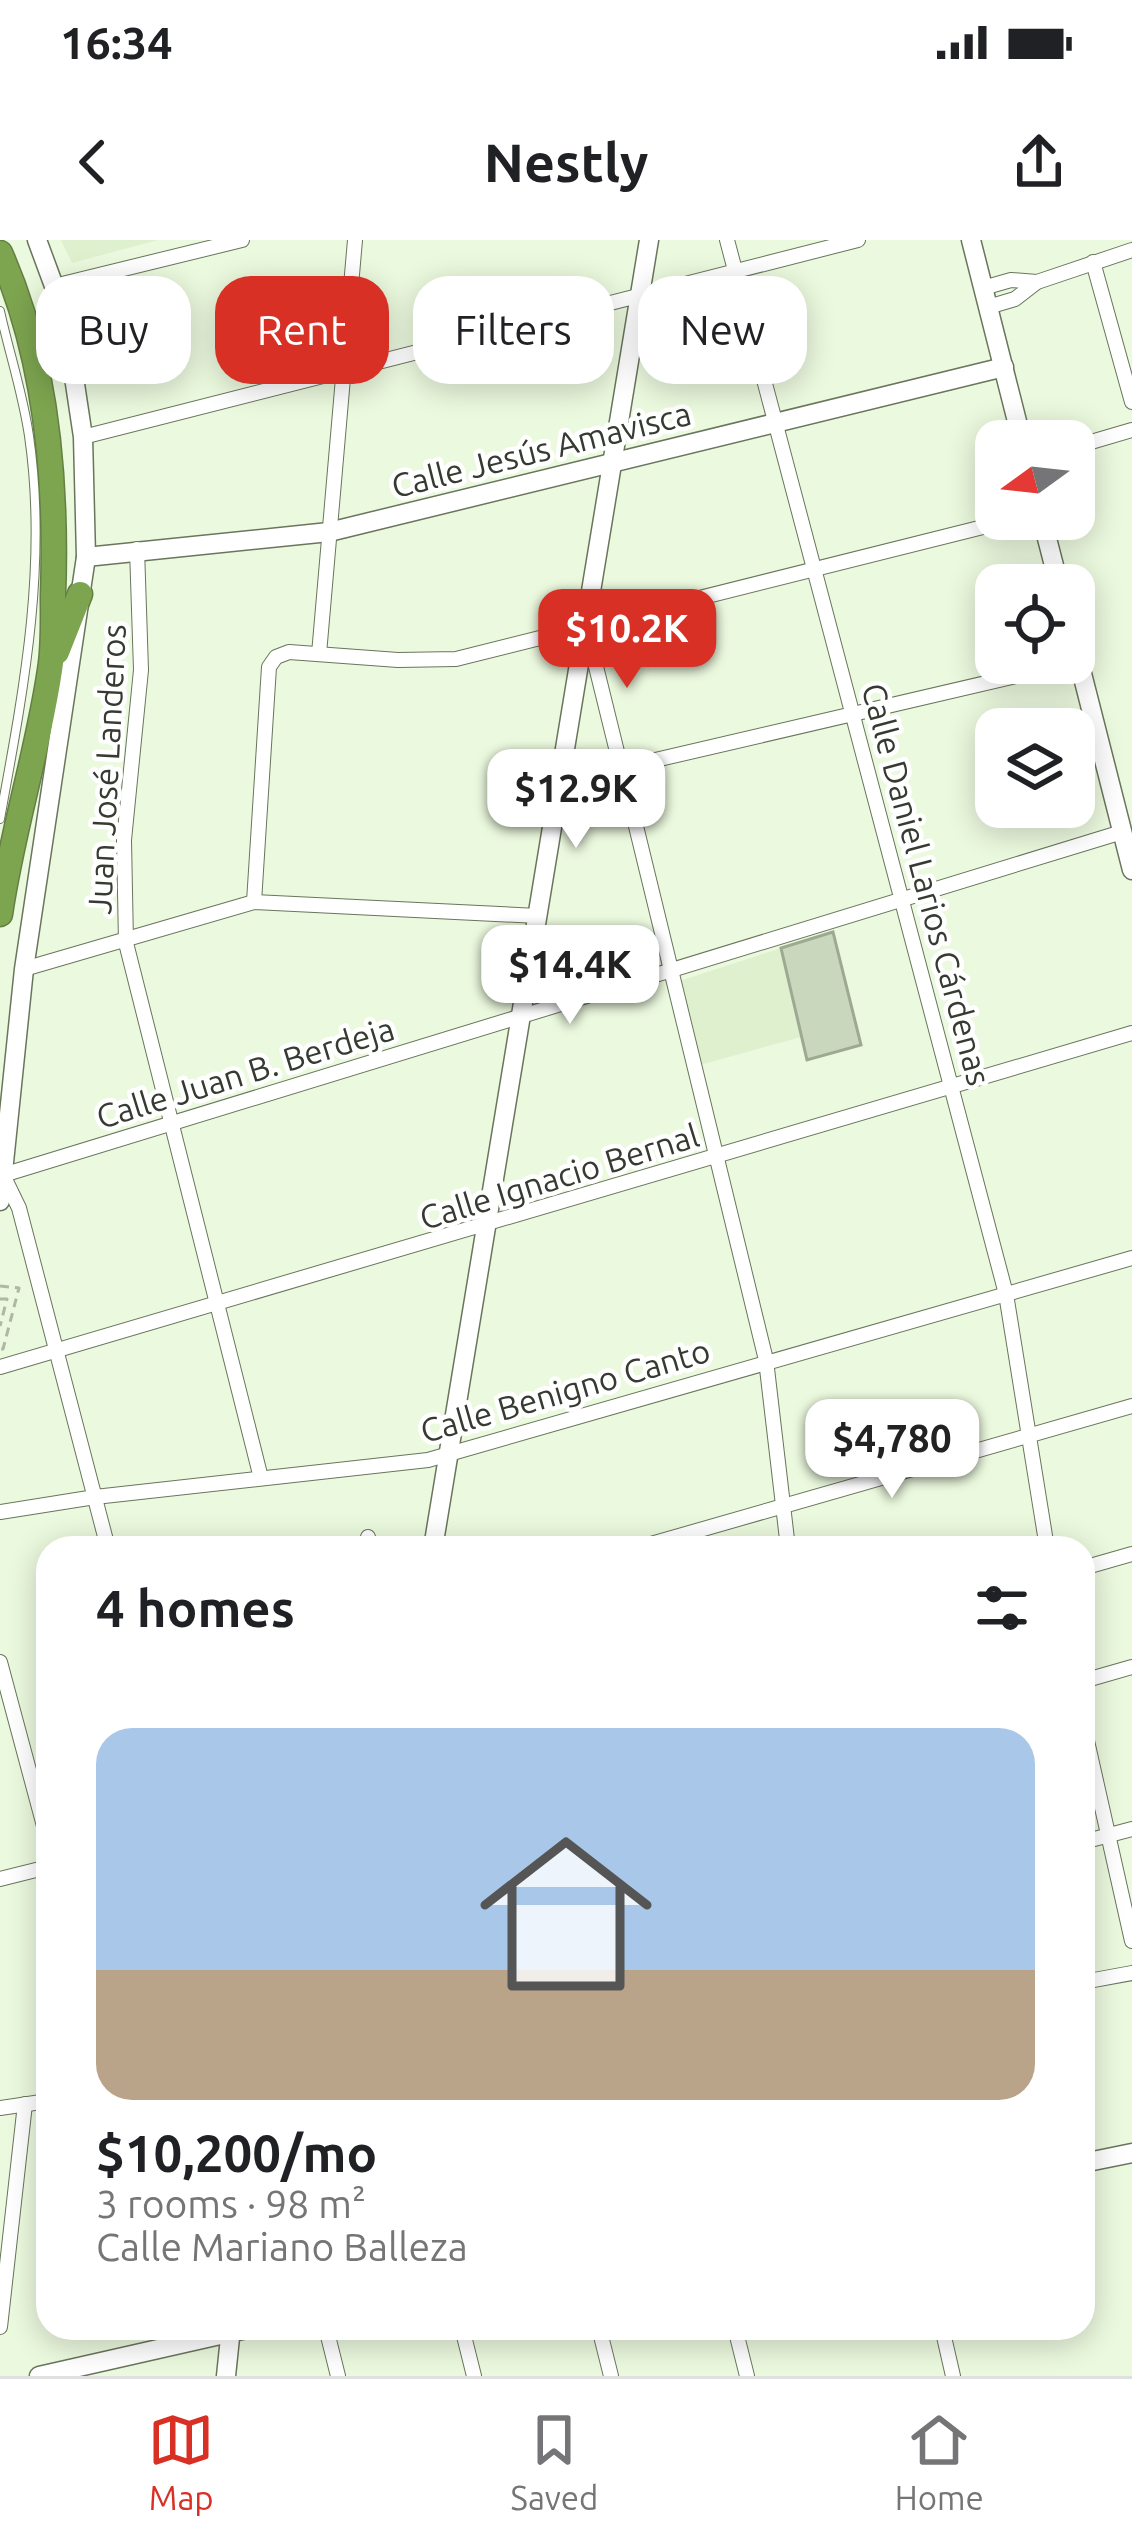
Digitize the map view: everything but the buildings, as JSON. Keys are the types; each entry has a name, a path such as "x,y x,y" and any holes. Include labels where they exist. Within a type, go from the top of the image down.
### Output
{"highway":[{"path":"0,253 15,287 49,446 55,545 49,678 58,734"},
{"path":"0,914 49,678 80,595"}],"street":[{"path":"37,240 51,276"},
{"path":"96,276 242,240"},
{"path":"352,276 355,240"},
{"path":"643,276 650,240"},
{"name":"Calle Daniel Larios Cárdenas","path":"727,240 1006,1294 1045,1536"},
{"path":"715,276 858,240"},
{"path":"971,240 1017,420"},
{"path":"986,297 1015,299 1037,282 1132,250"},
{"path":"1093,262 1132,402"},
{"path":"389,358 638,296"},
{"path":"436,1536 638,307"},
{"name":"Calle Jesús Amavisca","path":"86,556 329,532 1004,367"},
{"path":"0,1201 24,969 86,556 83,436 73,384"},
{"path":"83,436 288,384"},
{"path":"319,654 342,384"},
{"path":"1095,441 1132,430"},
{"path":"254,902 269,667 276,657 289,652 456,659 975,529"},
{"name":"Juan José Landeros","path":"137,549 141,670 124,840 126,943 261,1478"},
{"path":"586,627 621,768 975,683"},
{"path":"1082,684 1132,870"},
{"path":"634,818 766,1360 787,1536"},
{"name":"Calle Juan B. Berdeja","path":"3,1174 1122,832"},
{"path":"24,969 254,902 538,916"},
{"name":"Calle Ignacio Bernal","path":"0,1367 1132,1033"},
{"path":"3,1174 19,1208 105,1536"},
{"name":"Calle Benigno Canto","path":"0,1512 428,1460 1132,1258"},
{"path":"681,1536 1132,1406"},
{"path":"1095,1565 1132,1554"},
{"path":"0,1662 36,1796"},
{"path":"1095,1678 1132,1667"},
{"path":"1095,1777 1132,1941"},
{"path":"1095,1839 1132,1829"},
{"path":"0,1879 36,1871"},
{"path":"1095,1980 1132,1973"},
{"path":"0,2108 36,2103"},
{"path":"0,2327 25,2104"},
{"path":"1095,2161 1132,2153"},
{"path":"39,2376 103,2369 172,2340"},
{"path":"226,2376 230,2340"},
{"path":"329,2340 338,2376"},
{"path":"464,2340 474,2376"},
{"path":"601,2340 611,2376"},
{"path":"738,2340 747,2376"},
{"path":"944,2340 953,2376"}],"lane":[{"path":"0,311 29,436 36,551 31,642 0,819"}],"path":[{"path":"621,768 634,818"},
{"path":"0,1286 19,1288 0,1349"},
{"path":"0,1299 7,1299 0,1326"}],"shaded area":[{"path":"61,240 158,240 72,263"},
{"path":"781,948 801,1037 700,1065 680,981"}]}
